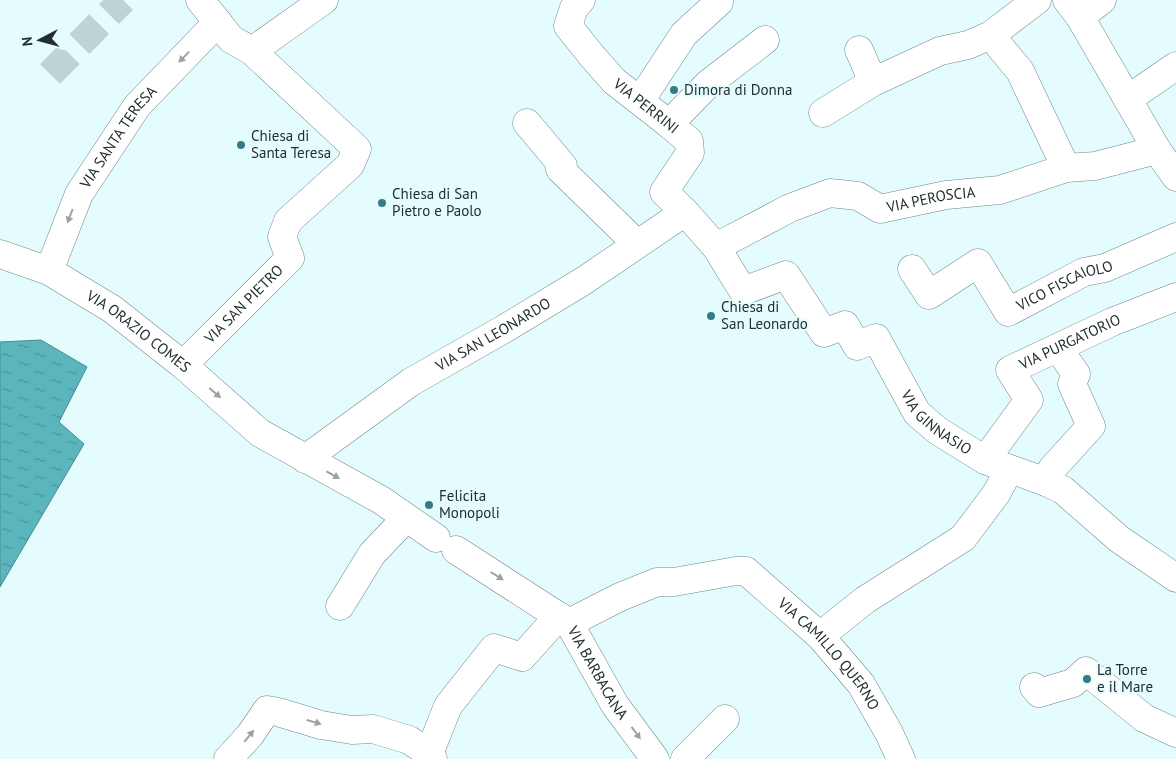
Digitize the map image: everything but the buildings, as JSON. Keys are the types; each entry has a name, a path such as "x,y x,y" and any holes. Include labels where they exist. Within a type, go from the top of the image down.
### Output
{"street":[{"path":"200,0 231,39 252,51 324,0"},
{"name":"VIA PERRINI","path":"581,0 574,8 568,26 614,81 689,141 690,152 664,192 685,212"},
{"path":"823,113 873,82 940,51 968,45 990,35 1037,0"},
{"path":"1102,0 1073,9 1157,150 1176,177"},
{"path":"640,101 684,34 719,2"},
{"name":"VIA SANTA TERESA","path":"49,271 79,194 137,106 218,22"},
{"path":"669,124 709,83 765,40"},
{"path":"1000,47 1020,71 1066,168"},
{"path":"860,50 873,82"},
{"name":"VIA SAN PIETRO","path":"183,365 290,258 282,237 288,221 350,165 357,149 252,51"},
{"path":"1128,99 1176,66"},
{"path":"528,123 563,166 560,169 637,244"},
{"name":"VIA PEROSCIA","path":"716,247 790,208 830,193 858,196 880,208 946,195 1000,190 1066,168 1095,166 1157,150"},
{"path":"685,212 716,247"},
{"name":"VIA SAN LEONARDO","path":"305,459 411,382 585,280 685,212"},
{"name":"VICO FISCAIOLO","path":"912,269 928,295 978,263 1008,312 1084,272 1106,268 1176,237"},
{"name":"VIA GINNASIO","path":"716,247 743,291 786,275 824,334 845,325 856,346 876,338 917,413 938,431 984,460 1063,490 1119,539 1176,578"},
{"name":"VIA ORAZIO COMES","path":"0,254 49,271 112,309 183,365 260,433"},
{"name":"VIA PURGATORIO","path":"984,460 1029,400 1010,370 1112,322 1176,297"},
{"path":"1046,482 1052,469 1091,426 1072,384 1076,374 1058,348"},
{"name":"VIA BARBACANA","path":"260,433 380,500 564,619 615,705 655,759"},
{"path":"820,636 865,600 962,538 996,494 1010,470"},
{"path":"340,606 372,554 406,518"},
{"name":"VIA CAMILLO QUERNO","path":"564,619 657,582 674,582 736,570 746,571 820,636 861,684 901,759"},
{"path":"431,757 448,706 494,648 522,657 564,619"},
{"path":"1034,687 1039,693 1073,683 1086,671 1144,718 1176,733"},
{"path":"228,759 250,735 267,710 344,729 373,729 409,740 426,751 431,757"},
{"path":"686,759 725,719"}],"water":[{"path":"41,340 87,367 59,422 84,444 0,587 0,342"}],"tunnel":[{"path":"50,74 123,0"}],"place":[{"name":"Dimora di Donna","path":"674,90"},
{"name":"Chiesa di Santa Teresa","path":"241,145"},
{"name":"Chiesa di San Pietro e Paolo","path":"382,203"},
{"name":"Chiesa di San Leonardo","path":"711,316"},
{"name":"Felicita Monopoli","path":"429,505"},
{"name":"La Torre e il Mare","path":"1087,679"}]}
